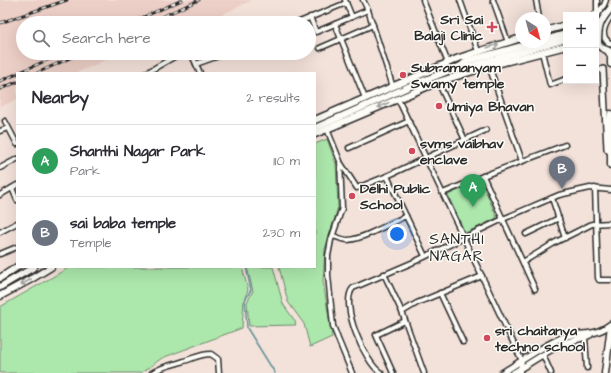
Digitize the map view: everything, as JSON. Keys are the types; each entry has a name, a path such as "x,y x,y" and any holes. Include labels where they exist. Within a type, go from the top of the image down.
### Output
{"main road":[{"path":"599,14 611,10"},
{"path":"599,24 611,10"},
{"path":"551,29 563,25"},
{"path":"551,38 563,35"},
{"path":"599,41 604,39"},
{"path":"316,128 468,64 508,42 515,40"},
{"path":"316,120 448,63 563,40"},
{"path":"599,44 602,48 610,51 611,64"},
{"path":"316,134 438,82 489,66 563,47"},
{"path":"479,57 515,48"},
{"path":"611,114 611,164"},
{"path":"0,278 16,268"},
{"path":"0,287 32,268"},
{"path":"0,296 49,268"},
{"path":"605,373 611,325"}],"street":[{"path":"363,0 368,10 393,87"},
{"path":"423,0 448,63"},
{"path":"460,0 479,57"},
{"path":"493,0 508,42"},
{"path":"536,0 538,12"},
{"path":"596,12 597,0"},
{"path":"598,12 606,0"},
{"path":"314,16 345,1 352,17"},
{"path":"316,32 368,10"},
{"path":"611,15 604,26 602,34 604,39 611,44"},
{"path":"335,24 366,98"},
{"path":"320,48 373,25"},
{"path":"542,52 550,85 563,80"},
{"path":"149,72 169,60"},
{"path":"194,60 200,72"},
{"path":"196,64 207,60"},
{"path":"489,66 522,161"},
{"path":"599,70 604,69 605,132 607,149 610,152"},
{"path":"438,82 465,140"},
{"path":"398,99 522,361 520,371"},
{"path":"5,121 8,128 16,138"},
{"path":"349,148 409,121"},
{"path":"0,131 8,128"},
{"path":"327,129 340,161 357,188 387,176 486,130"},
{"path":"443,193 565,145"},
{"path":"0,168 16,160"},
{"path":"340,161 342,208 328,256 328,269 334,326 352,373"},
{"path":"387,176 425,256"},
{"path":"483,176 535,289"},
{"path":"0,195 16,186"},
{"path":"12,188 16,198"},
{"path":"381,373 376,370 372,364 352,325 349,295 354,287 559,195 590,188 611,190"},
{"path":"595,188 598,278 599,280 611,280"},
{"path":"552,198 565,238"},
{"path":"333,236 346,240 354,238 369,233 406,216"},
{"path":"526,234 559,218"},
{"path":"523,262 592,224 611,223"},
{"path":"0,232 16,224"},
{"path":"0,254 16,247"},
{"path":"384,274 402,312 424,373"},
{"path":"402,312 417,302 482,276"},
{"path":"440,293 464,342"},
{"path":"393,373 376,335 405,321"},
{"path":"514,373 520,371 561,345 599,332 611,325"},
{"path":"502,373 559,339 567,336 593,334"},
{"path":"585,337 586,368"},
{"path":"152,373 161,367 184,361 202,354 211,354 218,359 219,373"},
{"path":"543,355 551,373"}],"shaded area":[{"path":"0,0 252,0 219,16 16,16 16,60 106,60 78,72 16,72 16,99 0,107"}],"green space":[{"path":"327,139 336,164 338,207 325,249 323,281 332,337 310,347 304,324 288,302 279,268 316,268 316,144"},
{"path":"481,180 497,218 465,233 448,195"},
{"path":"68,268 242,268 248,290 244,300 242,328 162,358 141,373 0,373 0,307"},
{"path":"247,268 273,268 283,304 295,321 296,325 249,326 247,302 253,291"}],"waterway":[{"path":"246,268 251,290 245,300 247,328 275,373"}],"railway":[{"path":"20,16 67,0"},
{"path":"146,16 182,0"},
{"path":"164,16 199,0"},
{"path":"0,23 16,18"},
{"path":"20,72 47,60"},
{"path":"39,72 66,60"},
{"path":"0,81 16,74"},
{"path":"0,89 16,82"}],"place":[{"name":"Sri Sai Balaji Clinic","path":"492,27"},
{"name":"Subramanyam Swamy temple","path":"403,75"},
{"name":"Umiya Bhavan","path":"439,106"},
{"name":"svms vaibhav enclave","path":"412,151"},
{"name":"sai baba temple","path":"562,189"},
{"name":"Delhi Public School","path":"352,196"},
{"name":"Shanthi Nagar Park","path":"473,207"},
{"name":"sri chaitanya techno school","path":"487,338"}],"district":[{"name":"SANTHI NAGAR","path":"457,248"}]}
